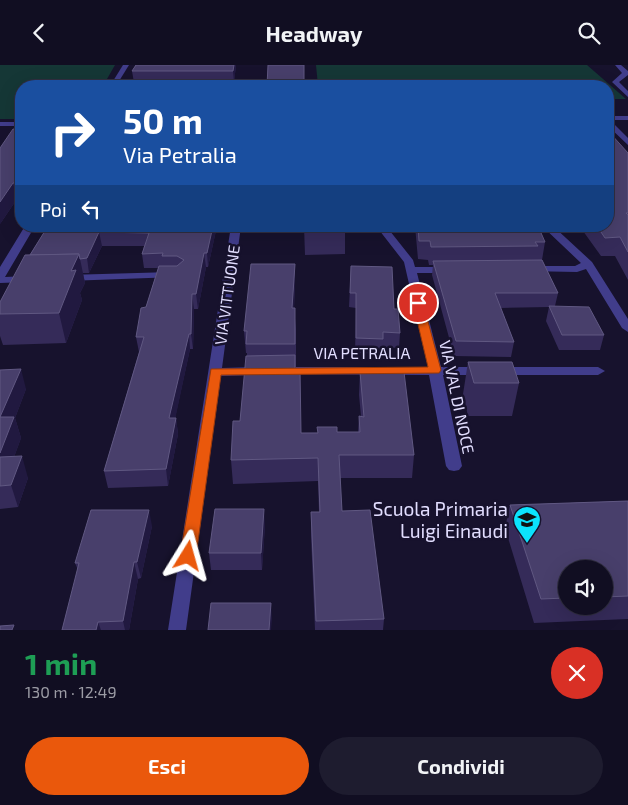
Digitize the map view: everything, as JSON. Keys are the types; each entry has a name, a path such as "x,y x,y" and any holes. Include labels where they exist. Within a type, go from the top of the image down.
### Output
{"street":[{"path":"117,80 126,65"},
{"path":"618,65 626,73 615,82 628,95"},
{"path":"614,114 618,118"},
{"path":"614,119 628,118"},
{"path":"0,124 15,124"},
{"path":"614,127 628,143"},
{"path":"27,232 0,278 40,279"},
{"name":"VIA VITTUONE","path":"177,630 235,232"},
{"name":"VIA VAL DI NOCE","path":"386,232 409,262 435,370 454,466"},
{"path":"553,232 588,264 628,328"},
{"path":"520,269 577,269 588,264"},
{"path":"410,270 463,269"},
{"path":"60,278 179,275"},
{"name":"VIA PETRALIA","path":"215,372 598,371"}],"green space":[{"path":"0,65 115,65 106,80 15,80 15,119 0,119"},
{"path":"316,65 587,65 604,80 317,80"},
{"path":"614,89 626,99 614,99"}],"building":[{"path":"136,65 234,65 233,71 132,71"},
{"path":"268,65 304,65 304,80 267,80"},
{"path":"13,129 15,129 15,183 13,183 0,202 0,148"},
{"path":"614,137 628,153 628,213 626,213 628,215 628,252 620,237 605,238 601,232 614,232"},
{"path":"44,232 99,232 87,258 80,259 79,254 30,255"},
{"path":"99,232 212,232 207,253 204,253 196,294 192,294 191,334 189,334 169,418 176,418 166,469 104,471 144,337 136,337 141,308 146,307 159,266 177,266 184,260 177,256 162,256 163,253 142,254 149,233"},
{"path":"418,232 541,232 545,242 535,242 538,246 431,247 430,241 419,241"},
{"path":"79,254 71,271 76,270 59,313 0,314 0,302 25,255"},
{"path":"542,260 558,293 495,293 514,342 456,341 433,261"},
{"path":"251,264 295,264 292,308 295,308 295,344 246,344 247,331 244,331"},
{"path":"351,266 392,267 394,309 398,309 400,333 383,332 383,339 356,338 356,293 350,293"},
{"path":"549,306 589,307 604,335 562,335"},
{"path":"295,355 295,370 300,370 301,433 318,433 317,427 337,427 337,432 360,432 359,416 364,417 360,372 404,372 414,455 339,455 342,511 370,510 384,619 316,621 311,512 320,512 318,458 231,460 233,421 240,421 246,356"},
{"path":"468,362 512,362 519,383 474,383"},
{"path":"21,369 0,417 0,370"},
{"path":"0,417 14,417 0,453"},
{"path":"22,456 11,485 0,486 0,457"},
{"path":"628,501 628,596 613,597 613,560 558,560 558,598 541,599 510,505"},
{"path":"215,509 264,509 261,553 209,553"},
{"path":"91,510 149,510 137,562 134,562 123,621 98,622 96,630 62,630 79,563 75,563"},
{"path":"211,603 271,603 269,630 208,630"},
{"path":"14,625 12,630 0,630 0,626"}],"place":[{"name":"Scuola Primaria Luigi Einaudi","path":"527,544"}],"route":[{"path":"188,556 215,372 435,370 418,303"}]}
